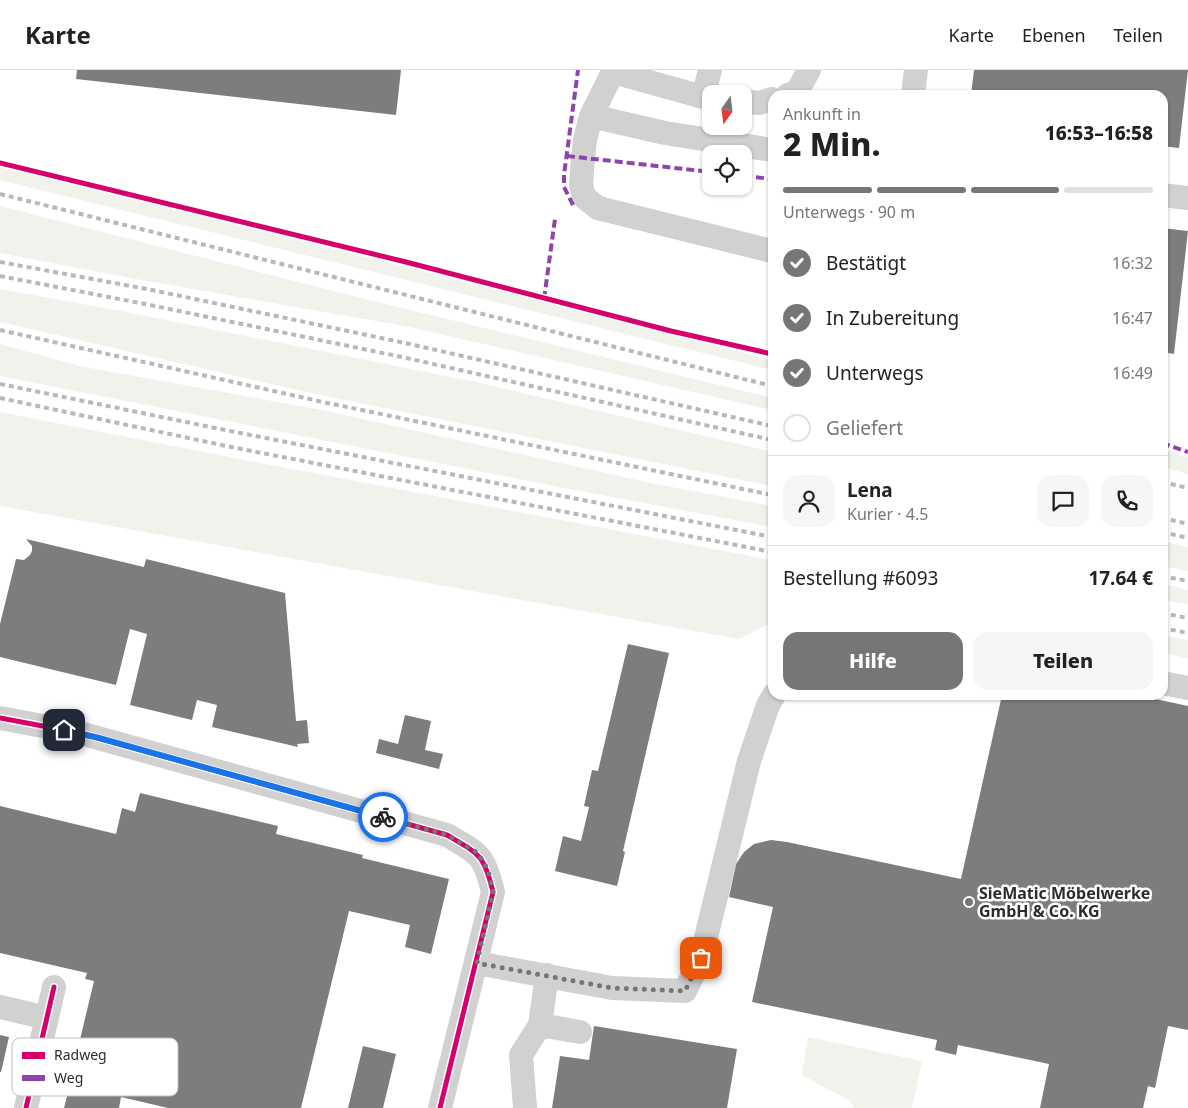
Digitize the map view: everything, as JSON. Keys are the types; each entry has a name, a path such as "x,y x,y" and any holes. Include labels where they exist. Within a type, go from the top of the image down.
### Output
{"street":[{"path":"708,85 710,70"},
{"path":"798,90 809,70"},
{"path":"914,90 916,70"},
{"path":"702,97 614,71 592,116 585,140 581,185 584,197 598,208 768,250"},
{"path":"752,102 760,103 768,100"},
{"path":"592,116 665,133 768,149"},
{"path":"1168,196 1188,198"},
{"path":"1168,684 1188,688"},
{"path":"477,963 612,988 685,991 701,958 750,761 771,700"},
{"path":"0,718 80,733 447,835 478,853 488,870 493,892 440,1108"},
{"path":"525,1108 521,1055 540,1025 547,975"},
{"path":"42,1038 54,987"},
{"path":"0,1006 47,1018"},
{"path":"540,1025 580,1032"}],"shaded area":[{"path":"0,167 411,268 768,359 768,369 0,180"},
{"path":"0,206 373,301 768,397 768,409 405,326 130,278 0,253"},
{"path":"0,289 121,311 476,382 768,451 768,485 320,395 0,322"},
{"path":"0,344 79,366 322,410 651,483 768,505 768,526 554,486 0,376"},
{"path":"0,412 768,559 768,624 739,639 0,506"},
{"path":"1168,451 1188,457 1188,474 1168,468"},
{"path":"1168,542 1188,547 1188,571 1168,567"},
{"path":"1168,585 1188,590 1188,604 1168,601"},
{"path":"1168,636 1188,640 1188,658 1168,654"},
{"path":"808,1037 922,1061 912,1108 854,1108 850,1101 802,1075"}],"building":[{"path":"77,70 401,70 396,115 76,79"},
{"path":"974,70 1188,70 1179,148 1168,147 1168,90 972,90"},
{"path":"1168,229 1188,231 1174,354 1168,353"},
{"path":"26,539 144,567 146,559 285,593 296,721 307,720 309,743 297,744 298,747 212,727 217,705 197,700 192,720 130,705 147,634 130,629 116,685 0,657 0,624 16,559 24,560 32,551 32,546"},
{"path":"628,644 669,653 623,851 625,852 617,886 555,871 563,836 581,841 589,807 584,806 592,770 598,771"},
{"name":"SieMatic Möbelwerke GmbH & Co. KG","path":"1001,700 1160,700 1188,706 1188,1030 1168,1026 1155,1088 1148,1086 1143,1108 1040,1108 1049,1064 958,1045 956,1055 935,1050 937,1040 752,1002 773,907 729,897 736,864 744,852 754,844 771,840 787,842 961,879"},
{"path":"405,715 431,721 425,750 443,754 439,769 376,753 379,739 398,744"},
{"path":"140,793 278,826 276,834 363,855 362,858 449,879 431,954 405,947 410,925 349,911 301,1108 168,1108 121,1097 119,1108 64,1108 67,1096 178,1096 178,1038 80,1038 94,981 85,979 87,973 0,953 0,806 116,834 122,808 135,812"},
{"path":"594,1026 737,1049 727,1108 552,1108 560,1056 589,1060"},
{"path":"0,1035 9,1037 1,1072 0,1072"},
{"path":"363,1046 396,1054 383,1108 348,1108"}],"railway":[{"path":"0,194 768,385"},
{"path":"0,262 147,289 405,343 768,425"},
{"path":"0,276 402,357 768,439"},
{"path":"0,330 323,402 768,494"},
{"path":"0,384 768,536"},
{"path":"0,398 231,447 768,551"},
{"path":"1168,483 1188,488"},
{"path":"1168,519 1188,524"},
{"path":"1168,533 1188,538"},
{"path":"1168,577 1188,581"},
{"path":"1168,614 1188,618"},
{"path":"1168,629 1188,633"}],"marked path":[{"path":"573,205 564,187 564,175 578,70"},
{"path":"567,156 702,171"},
{"path":"752,177 768,179"},
{"path":"544,299 555,219"},
{"path":"1168,445 1188,452"}],"cycle path":[{"path":"0,163 406,262 671,331 768,353"},
{"path":"0,718 80,733 447,835 479,856 487,870 493,892 440,1108"},
{"path":"42,1038 54,987"},
{"path":"26,1108 29,1096"}],"way so far":[{"path":"383,817 447,835 478,853 488,870 493,892 477,963 612,988 685,991 701,958"}],"place":[{"name":"SieMatic Möbelwerke GmbH & Co. KG","path":"969,902"}],"route":[{"path":"64,730 383,817"}]}
